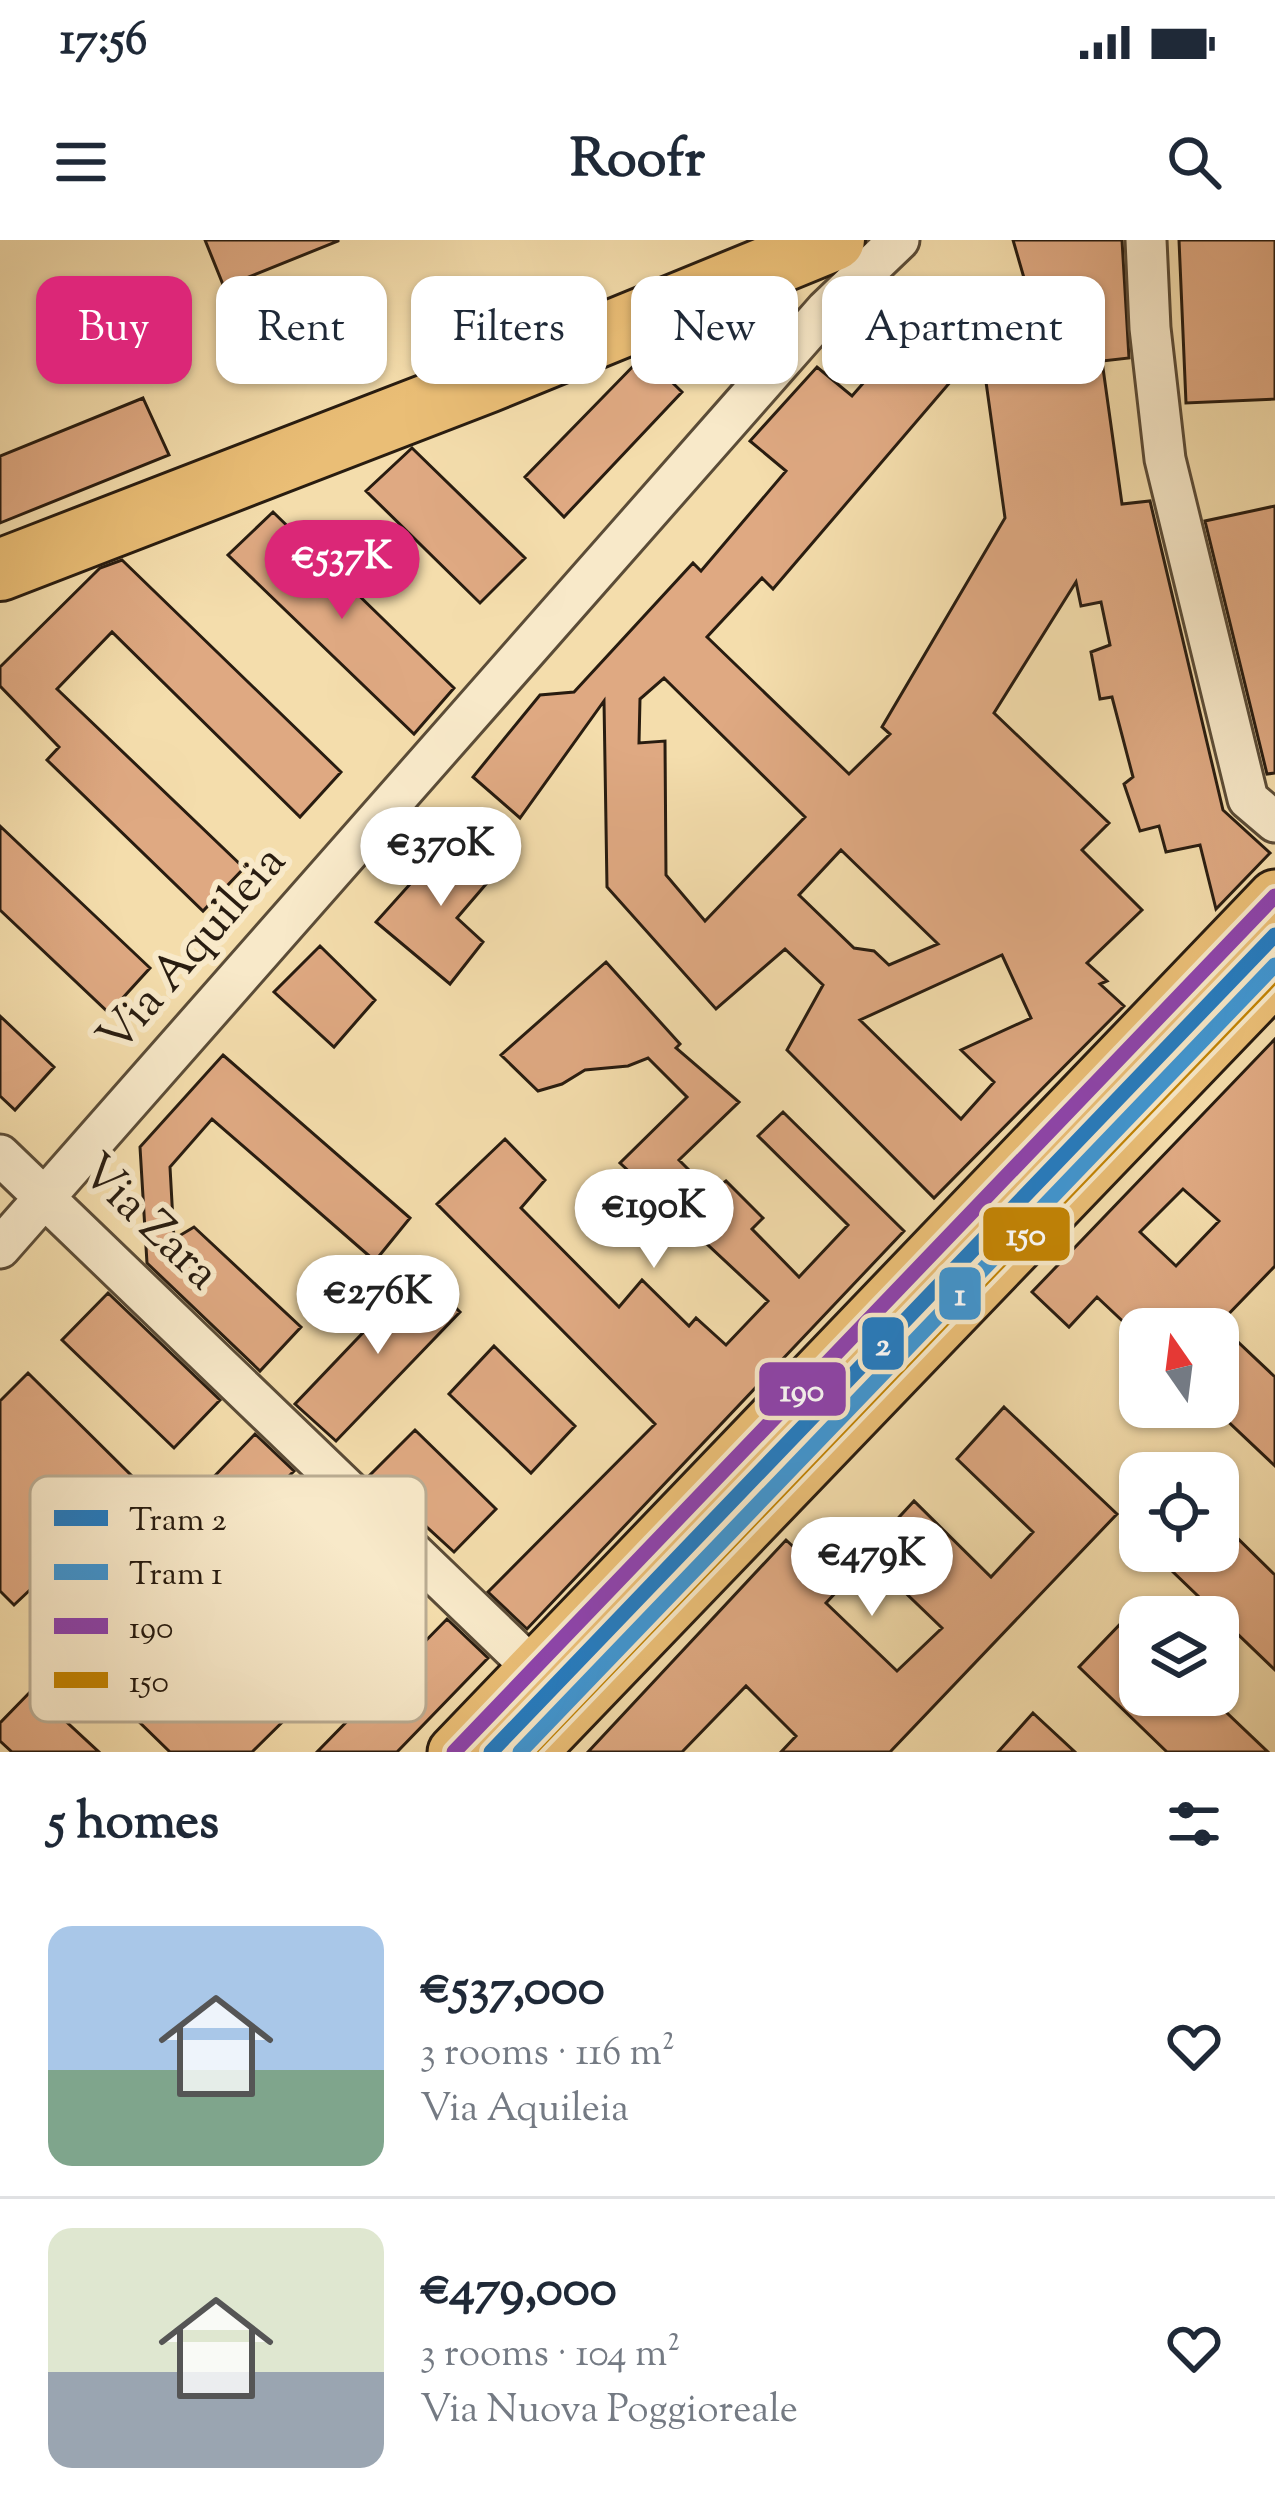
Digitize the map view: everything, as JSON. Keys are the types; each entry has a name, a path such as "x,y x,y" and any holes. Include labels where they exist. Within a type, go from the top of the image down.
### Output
{"highway":[{"path":"0,538 740,240"},
{"path":"0,570 488,382 834,240"}],"main road":[{"path":"454,1752 1275,896"},
{"path":"531,1752 1275,978"}],"street":[{"name":"Via Aquileia","path":"0,1248 826,310 899,240"},
{"path":"1146,240 1150,328 1165,459 1248,799 1275,822"},
{"path":"499,1752 1275,946"},
{"name":"Via Zara","path":"0,1155 335,1476"},
{"name":"Via Zara","path":"426,1564 534,1669"}],"building":[{"path":"205,240 338,240 251,276 220,276"},
{"path":"1013,240 1122,240 1129,358 1105,361 1105,276 1023,276"},
{"path":"1179,240 1275,240 1275,399 1186,403"},
{"path":"817,367 822,371 822,384 838,384 852,396 862,384 949,384 773,589 762,578 707,637 849,774 890,734 882,727 1005,518 986,384 1105,382 1122,504 1150,501 1223,810 1270,853 1216,909 1200,845 1166,852 1159,826 1140,831 1124,784 1133,777 1112,697 1100,699 1091,652 1110,645 1101,602 1081,606 1076,582 994,713 1109,823 1082,850 1142,910 1087,963 1107,981 1100,984 1124,1006 934,1198 787,1050 823,985 785,949 716,1009 607,887 604,701 520,818 473,777 540,695 574,692 693,563 701,571 786,471 750,441","holes":["664,678 805,817 705,921 666,875 665,741 639,743 640,699","841,850 938,944 889,965 874,951 854,948 799,895","1002,955 1031,1018 961,1050 994,1082 961,1119 860,1020"]},
{"path":"631,368 631,384 674,384 682,392 564,517 525,477"},
{"path":"143,398 169,455 0,523 0,456"},
{"path":"412,448 525,558 480,603 366,491"},
{"path":"1275,506 1275,773 1267,774 1205,521"},
{"path":"273,512 454,688 414,734 228,555"},
{"path":"122,560 341,772 300,817 112,632 57,689 244,868 203,911 47,760 59,747 0,686 0,667 100,568"},
{"path":"0,826 150,968 109,1013 0,910"},
{"path":"455,834 499,869 457,918 483,942 450,984 376,922"},
{"path":"320,946 375,1000 334,1047 274,992"},
{"path":"606,962 680,1044 676,1048 739,1102 679,1160 711,1192 726,1181 763,1218 752,1229 799,1277 848,1225 758,1136 783,1112 904,1231 527,1629 488,1592 655,1424 437,1204 505,1139 545,1180 521,1208 619,1307 642,1280 689,1326 696,1318 726,1345 768,1301 620,1163 687,1097 648,1058 628,1066 585,1070 538,1091 501,1055"},
{"path":"0,1016 54,1067 15,1110 0,1096"},
{"path":"1275,1039 1275,1266 1234,1308 1119,1308 1119,1318 1097,1297 1069,1327 1032,1292","holes":["1183,1189 1219,1221 1176,1266 1140,1232"]},
{"path":"223,1055 410,1218 375,1261 212,1119 170,1167 174,1239 194,1227 301,1327 260,1371 147,1263 140,1147"},
{"path":"420,1273 460,1312 336,1441 295,1404"},
{"path":"108,1293 220,1400 174,1448 62,1340"},
{"path":"1239,1343 1275,1377 1275,1466 1235,1428 1239,1428"},
{"path":"494,1346 575,1426 531,1473 449,1394"},
{"path":"28,1373 132,1476 30,1476 30,1590 14,1605 0,1591 0,1401"},
{"path":"1004,1407 1117,1514 890,1752 781,1752 796,1736 746,1686 682,1752 588,1752 786,1540 839,1589 826,1603 897,1671 942,1628 865,1554 914,1501 991,1577 1033,1532 957,1459"},
{"path":"415,1430 496,1509 454,1552 426,1526 426,1476 370,1475"},
{"path":"255,1434 294,1471 289,1476 215,1476"},
{"path":"1239,1540 1275,1575 1275,1670 1239,1635 1239,1596 1198,1596 1173,1572 1239,1572"},
{"path":"447,1619 488,1658 397,1752 317,1752 346,1722 426,1722 426,1640"},
{"path":"1119,1625 1119,1706 1079,1667"},
{"path":"30,1692 30,1722 67,1722 99,1752 12,1752 0,1741 0,1723"},
{"path":"1033,1713 1075,1752 998,1752"},
{"path":"1130,1716 1230,1716 1268,1752 1167,1752"},
{"path":"139,1722 282,1722 252,1752 170,1752"}],"tram line":[{"name":"2","path":"491,1752 1275,935"},
{"name":"1","path":"520,1752 1275,965"}],"transit line":[{"name":"190","path":"454,1752 1275,896"},
{"name":"150","path":"528,1752 1275,975"}]}
